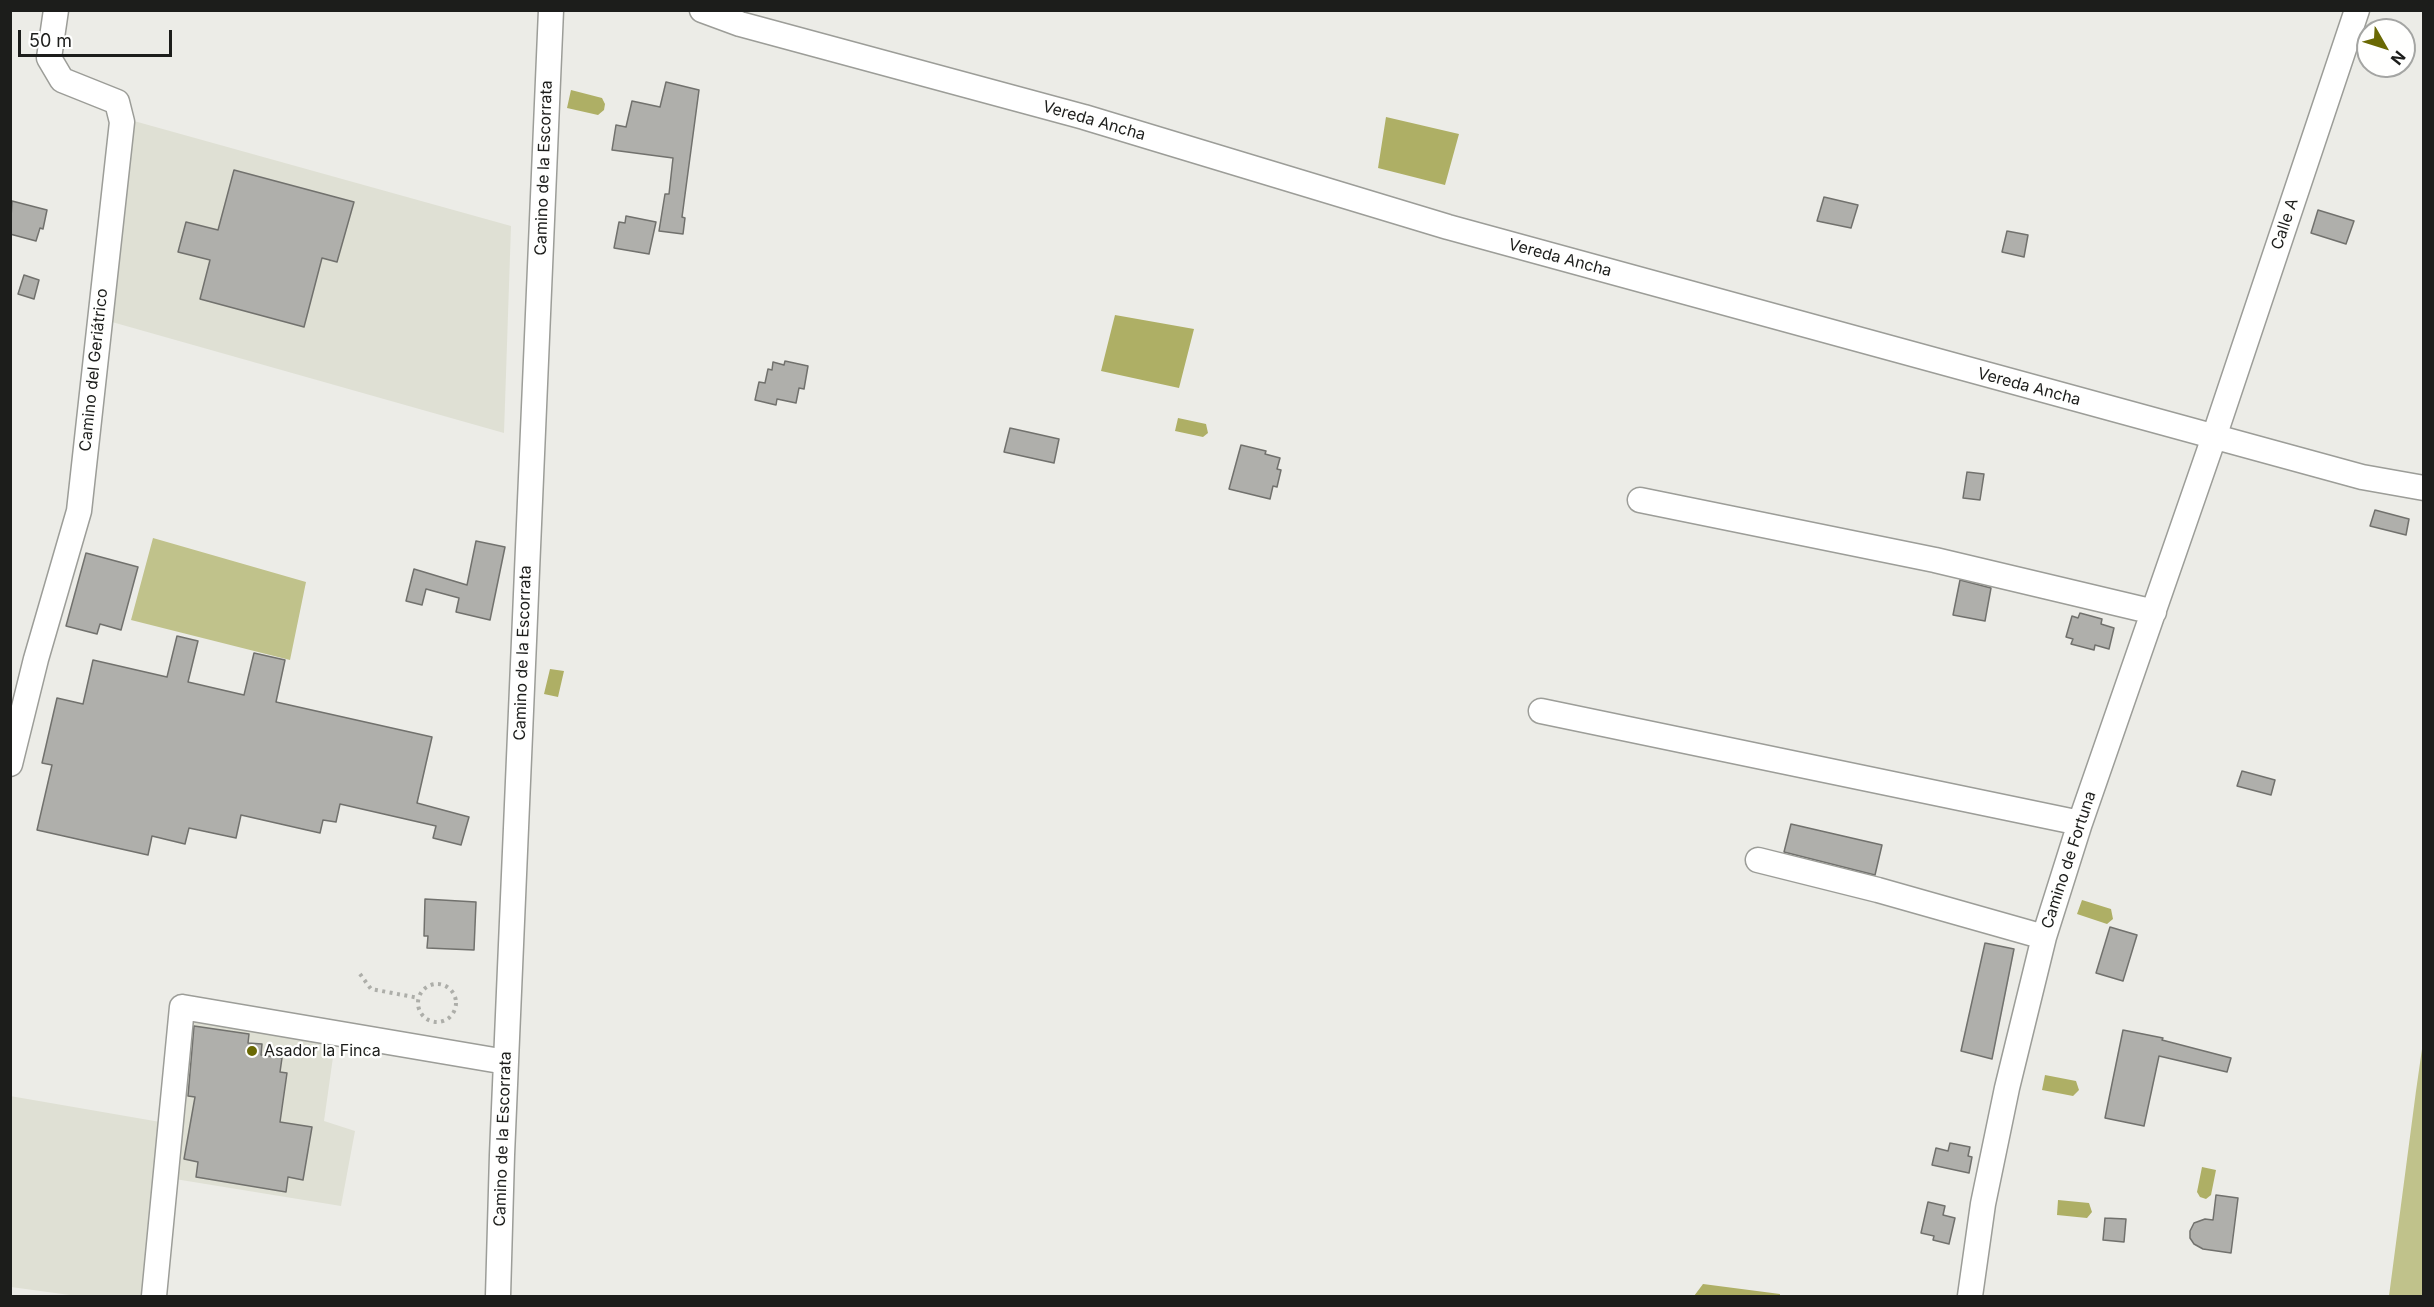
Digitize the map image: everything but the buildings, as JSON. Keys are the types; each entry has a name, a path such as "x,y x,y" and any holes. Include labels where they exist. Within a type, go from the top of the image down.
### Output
{"street":[{"name":"Camino del Geriátrico","path":"10,764 36,658 79,511 122,122 117,102 62,80 50,58 56,10"},
{"name":"Camino de la Escorrata","path":"498,1296 551,10"},
{"name":"Vereda Ancha","path":"702,10 740,24 1084,117 1448,227 2362,477 2424,488"},
{"name":"Calle A","path":"2214,437 2357,10"},
{"name":"Camino de Fortuna","path":"1970,1296 1983,1204 2007,1088 2044,937 2080,823 2214,437"},
{"path":"1640,500 1935,560 2154,612"},
{"path":"1541,711 2080,823"},
{"path":"1758,860 1878,890 2044,937"},
{"path":"154,1296 182,1007 506,1062"}],"path":[{"path":"360,974 371,988 419,998"},
{"path":"433,985 446,987 455,997 454,1011 444,1020 431,1021 420,1012 419,998 426,987 433,985"}],"shaded area":[{"path":"571,90 602,98 605,104 604,110 598,115 567,108"},
{"path":"1386,117 1459,134 1445,185 1378,168"},
{"path":"134,121 511,226 504,433 112,322"},
{"path":"1115,315 1194,329 1179,388 1101,371"},
{"path":"1178,418 1206,424 1208,433 1203,437 1175,431"},
{"path":"550,669 564,671 558,697 544,694"},
{"path":"2082,900 2111,909 2113,919 2107,924 2077,914"},
{"path":"189,1020 335,1043 324,1121 355,1131 341,1206 175,1179 186,1106 180,1099"},
{"path":"2045,1075 2076,1081 2079,1090 2073,1096 2042,1090"},
{"path":"10,1096 166,1123 148,1296 77,1296 11,1287"},
{"path":"2202,1167 2216,1170 2211,1195 2206,1199 2200,1197 2197,1192"},
{"path":"2058,1200 2089,1203 2092,1212 2087,1218 2057,1215"},
{"path":"1703,1284 1780,1294 1780,1296 1694,1296"}],"green space":[{"path":"153,538 306,582 290,660 131,620"},
{"path":"2423,1042 2423,1296 2389,1296 2416,1091"}],"place":[{"name":"Asador la Finca","path":"252,1051"}]}
